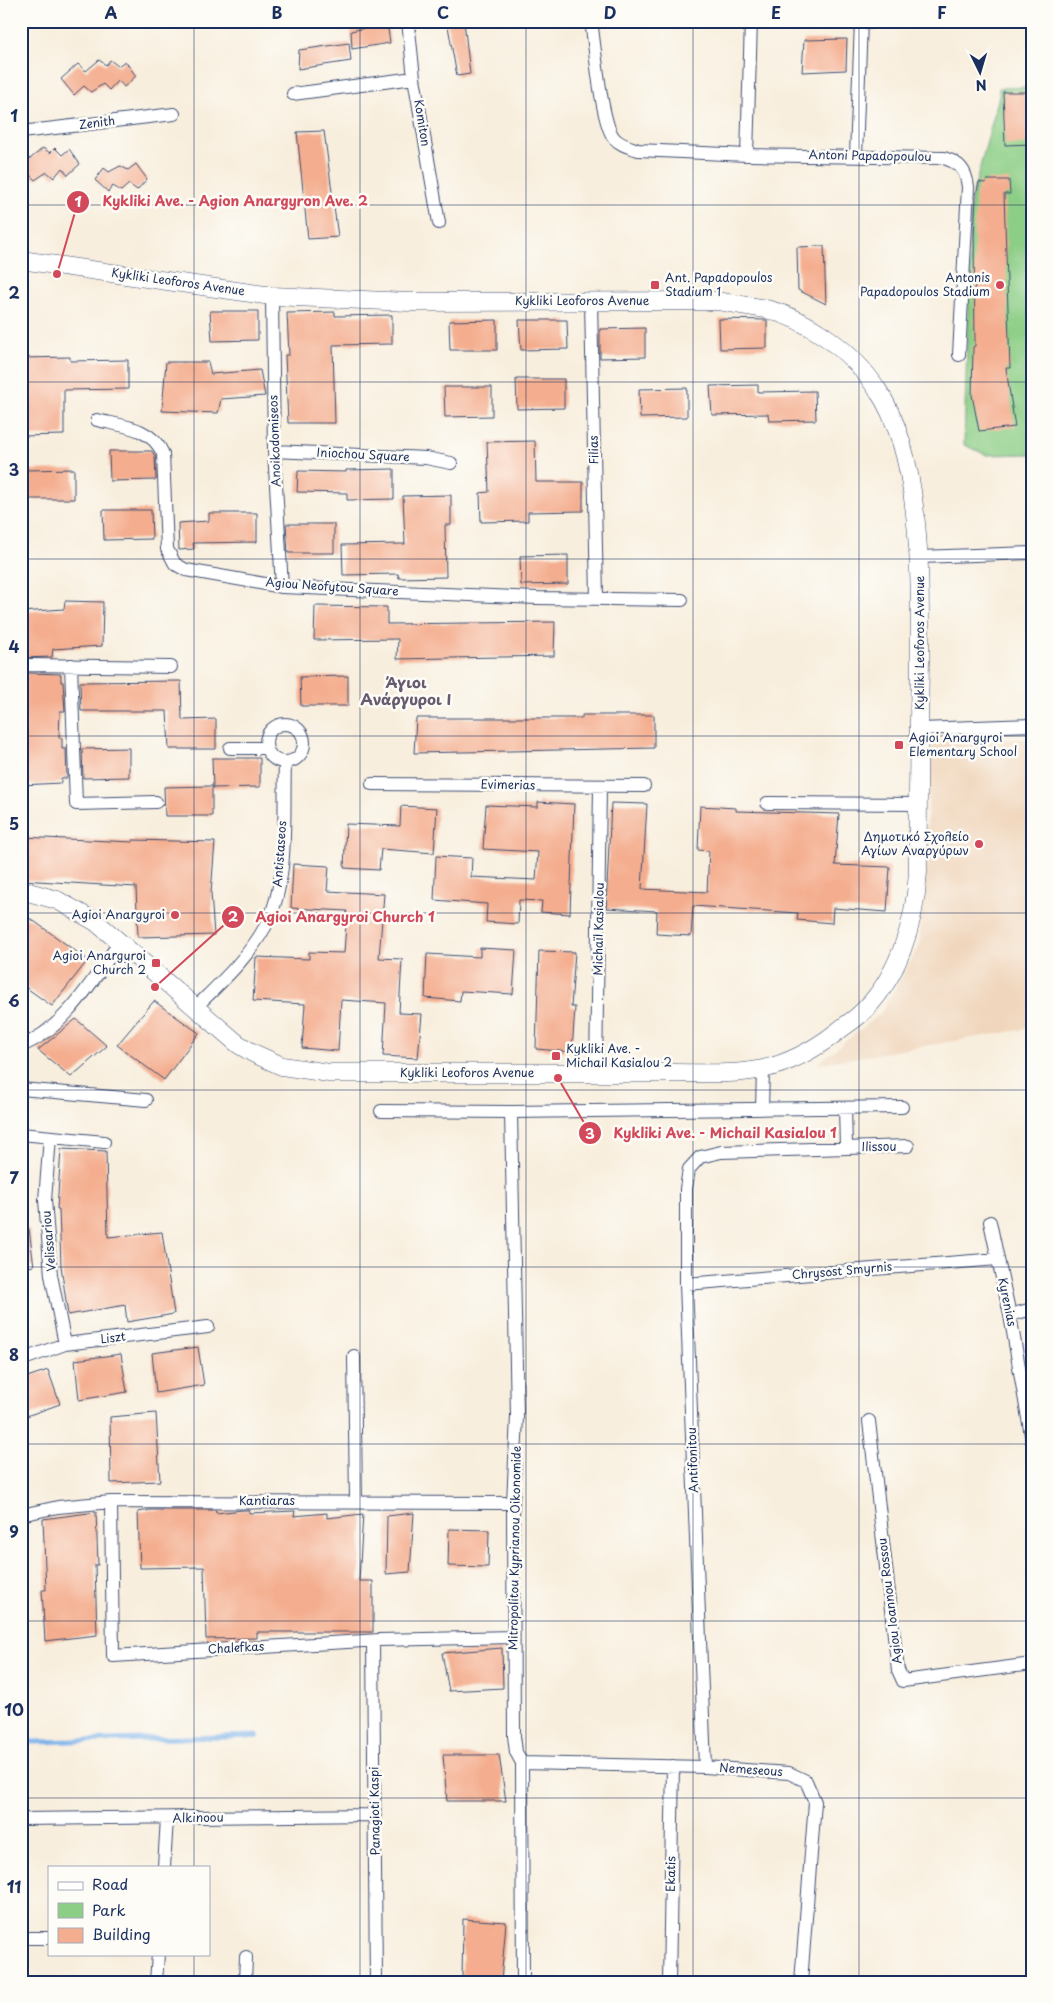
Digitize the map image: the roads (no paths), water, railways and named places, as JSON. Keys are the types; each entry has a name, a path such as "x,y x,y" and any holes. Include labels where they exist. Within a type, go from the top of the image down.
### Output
{"street":[{"name":"Komiton","path":"408,21 414,78 439,224"},
{"name":"Antoni Papadopoulou","path":"591,21 605,114 614,138 622,144 638,150 747,155 944,158 962,167 966,175 968,188 959,355"},
{"path":"747,155 751,21"},
{"path":"856,156 861,22 886,21"},
{"path":"293,94 414,78"},
{"name":"Zenith","path":"21,132 174,114"},
{"name":"Kykliki Leoforos Avenue","path":"21,260 272,296 409,302 717,301 767,310 812,328 849,356 878,389 896,427 907,466 920,557 918,872 913,913 901,950 883,985 858,1016 818,1047 763,1069 733,1072 596,1073 313,1072 282,1066 238,1044 96,922 57,900 21,890"},
{"name":"Anoikodomiseos","path":"272,296 274,451 282,587"},
{"name":"Filias","path":"591,301 597,598"},
{"name":"Agiou Neofytou Square","path":"97,420 143,431 159,445 163,454 167,549 175,564 186,570 282,587 537,598 682,600"},
{"name":"Iniochou Square","path":"274,451 426,458 451,463"},
{"path":"920,557 1032,553"},
{"path":"21,667 28,665 171,667"},
{"path":"71,665 76,804 156,802"},
{"path":"284,723 297,727 304,739 302,752 292,761 285,762 273,758 266,748 267,734 277,725 284,723"},
{"path":"920,729 1032,725"},
{"path":"230,748 266,748"},
{"name":"Antistaseos","path":"195,1008 253,946 266,927 273,908 280,874 285,762"},
{"name":"Evimerias","path":"372,784 644,786"},
{"name":"Michaïl Kasialou","path":"596,1073 600,786"},
{"path":"767,803 919,804"},
{"path":"21,1046 39,1037 64,1015 120,942"},
{"path":"762,1109 763,1069"},
{"path":"21,1089 146,1100"},
{"path":"381,1111 511,1112 902,1107"},
{"path":"846,1108 846,1147"},
{"name":"Mitropolitou Kyprianou Oikonomide","path":"511,1112 517,1416 514,1503 514,1736 516,1752 522,1764 523,1982"},
{"path":"21,1134 104,1142"},
{"name":"Velissariou","path":"50,1136 45,1200 51,1275 66,1344"},
{"name":"Ilissou","path":"700,1157 722,1152 908,1146"},
{"name":"Antifonitou","path":"700,1157 689,1169 686,1190 686,1284 705,1767"},
{"name":"Kyrenias","path":"990,1222 1010,1315 1032,1441"},
{"name":"Chrysost Smyrnis","path":"686,1284 998,1259"},
{"path":"1010,1315 1032,1309"},
{"name":"Liszt","path":"21,1360 66,1344 208,1327"},
{"path":"354,1356 356,1501"},
{"name":"Agiou Ioannou Rossou","path":"869,1421 898,1670 902,1681 1032,1664"},
{"name":"Kantiaras","path":"21,1515 58,1506 111,1502 356,1501 514,1503"},
{"name":"Chalefkas","path":"111,1502 113,1656 373,1640 513,1637"},
{"name":"Panagioti Kaspi","path":"373,1640 376,1982"},
{"name":"Nemeseous","path":"522,1764 705,1767 789,1773 806,1781 815,1802 801,1982"},
{"name":"Ekatis","path":"669,1982 673,1766"},
{"name":"Alkinoou","path":"21,1819 375,1815"},
{"path":"164,1866 167,1818"},
{"path":"29,1938 48,1938"},
{"path":"156,1982 158,1956"},
{"path":"245,1982 246,1957"}],"waterway":[{"path":"21,1741 257,1736"}],"place":[{"name":"Kykliki Ave. - Agion Anargyron Ave. 2","path":"57,274"},
{"name":"Ant. Papadopoulos Stadium 1","path":"655,285"},
{"name":"Antonis Papadopoulos Stadium","path":"1000,285"},
{"name":"Agioi Anargyroi Elementary School","path":"899,745"},
{"name":"Δημοτικό Σχολείο Αγίων Αναργύρων","path":"979,844"},
{"name":"Agioi Anargyroi","path":"175,915"},
{"name":"Agioi Anargyroi Church 2","path":"156,963"},
{"name":"Agioi Anargyroi Church 1","path":"155,987"},
{"name":"Kykliki Ave. - Michail Kasialou 2","path":"556,1056"},
{"name":"Kykliki Ave. - Michail Kasialou 1","path":"558,1078"}],"district":[{"name":"Άγιοι Ανάργυροι Ι","path":"406,692"}]}
